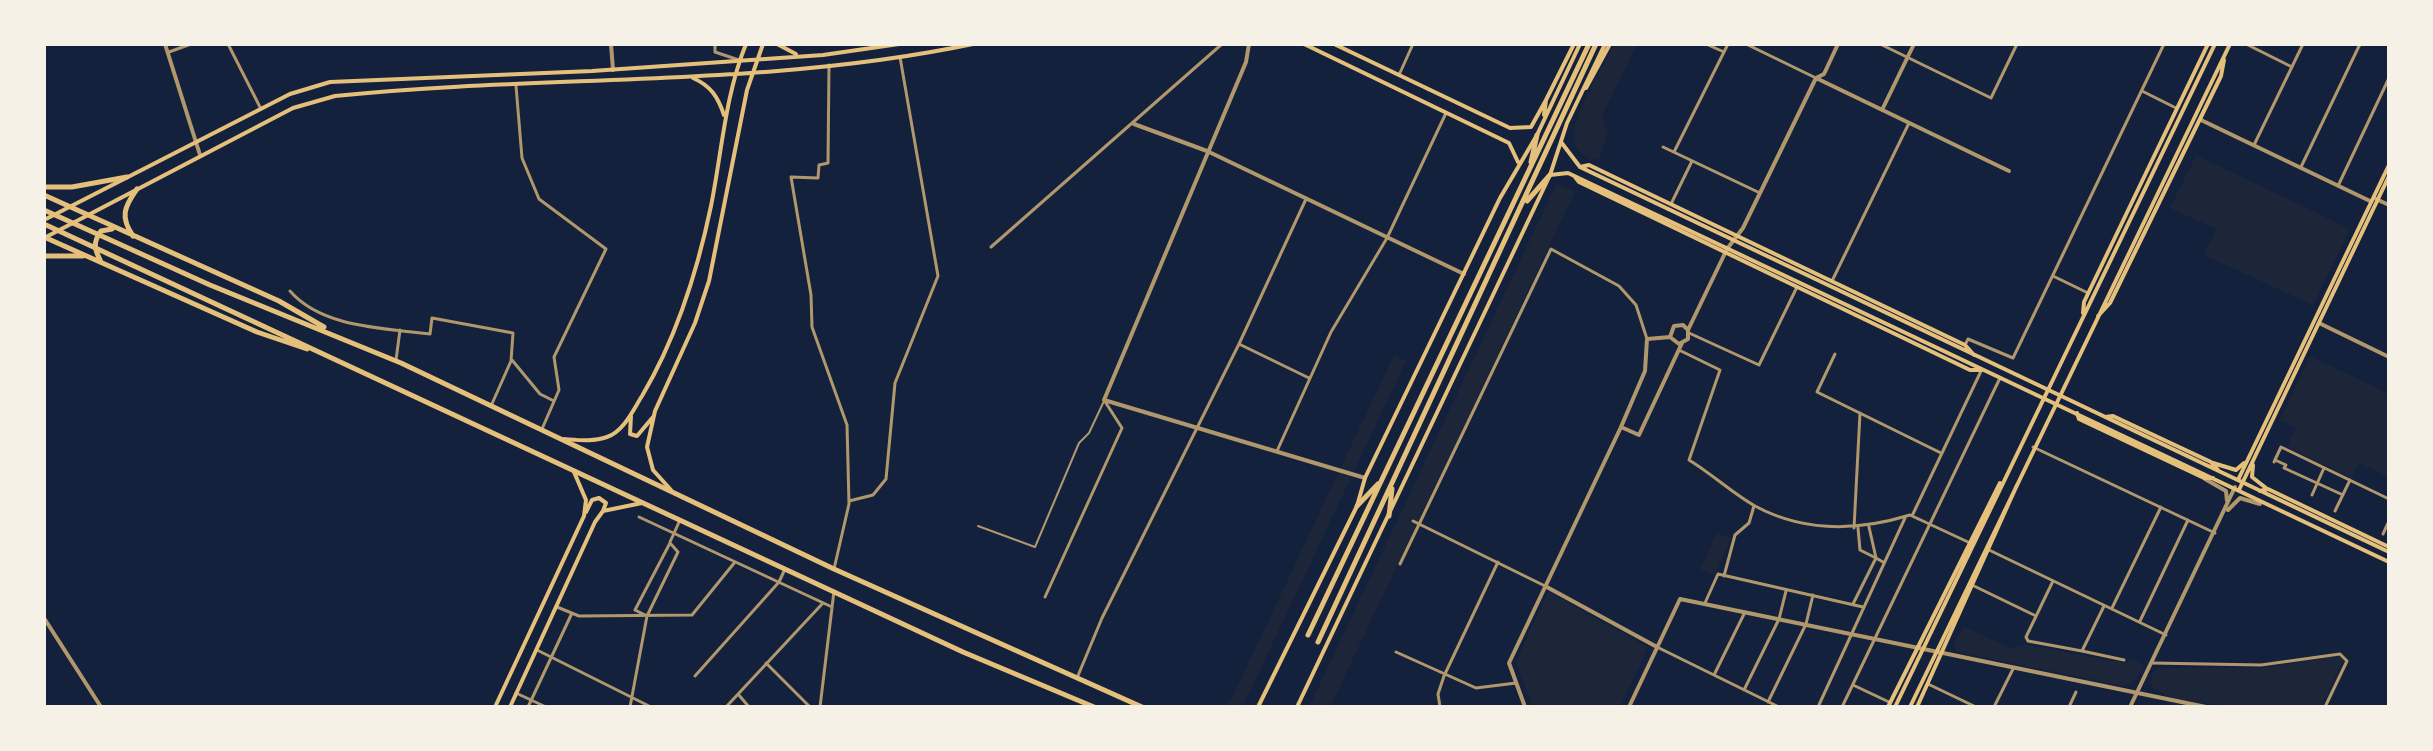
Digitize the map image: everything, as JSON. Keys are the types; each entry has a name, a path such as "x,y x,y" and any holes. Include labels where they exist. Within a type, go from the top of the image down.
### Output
{"main road":[{"path":"655,414 637,436 630,434 628,426 633,410 679,324 694,276 735,73 746,44"},
{"path":"675,495 653,470 647,447 655,414 695,323 709,281 747,90 763,44"},
{"path":"777,44 803,56"},
{"path":"44,222 290,94 330,82 613,70 803,56 899,44"},
{"path":"44,238 293,108 335,96 755,72 900,57 973,44"},
{"path":"1304,44 1509,143 1518,162"},
{"path":"1331,57 1336,44 1520,130 1531,127 1574,44"},
{"path":"1258,707 1357,506 1365,478 1518,162 1544,122 1580,44"},
{"path":"1308,635 1589,44"},
{"path":"1318,642 1524,205 1596,44"},
{"path":"1297,707 1550,175 1580,96 1607,44"},
{"path":"1580,96 1593,80 1607,44"},
{"path":"2083,316 2088,293 2208,44"},
{"path":"1895,707 2215,44"},
{"path":"1910,707 2054,403 2230,44"},
{"path":"2094,321 2110,303 2201,120 2221,76 2225,55"},
{"path":"1393,87 1399,75"},
{"path":"691,76 713,92 725,118"},
{"path":"1446,113 1452,100"},
{"path":"1544,122 1546,100"},
{"path":"1529,171 1537,135"},
{"path":"1561,142 1580,167 1832,281 1965,345 1975,356"},
{"path":"1580,167 1589,165 1862,302 2389,550"},
{"path":"2389,165 2255,452 2252,477 2268,489 2389,550"},
{"path":"1524,205 1550,175 1574,175 1970,370 1982,369"},
{"path":"1574,175 1579,182 1650,217 2077,413 2389,562"},
{"path":"2237,488 2389,176"},
{"path":"44,187 72,187 127,177"},
{"path":"134,237 124,221 125,206 137,189"},
{"path":"44,195 279,301 339,336"},
{"path":"1633,208 1643,209 1650,217"},
{"path":"44,210 210,285 396,360 834,569 1142,707"},
{"path":"44,222 963,652 1094,707"},
{"path":"101,263 94,249 96,237 101,231 117,229"},
{"path":"44,238 257,332 330,357"},
{"path":"44,256 87,256"},
{"path":"1862,302 1879,304 1890,315"},
{"path":"558,438 592,440 609,437 633,410"},
{"path":"2077,413 2079,419 2204,478 2216,479"},
{"path":"2102,417 2113,416 2211,462 2236,470 2255,452"},
{"path":"2211,462 2219,472"},
{"path":"1889,705 1968,542 2010,467"},
{"path":"573,470 582,484 584,516"},
{"path":"1357,506 1381,480"},
{"path":"1389,516 1392,485"},
{"path":"2260,491 2268,489"},
{"path":"495,707 584,516 592,500 599,498 606,503 603,511 582,548 510,707"},
{"path":"603,511 643,503"},
{"path":"1917,707 1974,586 1987,550"}],"street":[{"path":"165,44 200,155"},
{"path":"168,53 191,44"},
{"path":"228,44 261,109"},
{"path":"611,44 613,70"},
{"path":"715,44 715,52 739,60"},
{"path":"991,247 1222,44"},
{"path":"978,526 1035,547 1079,443 1089,433 1104,400 1246,62 1249,44"},
{"path":"1399,75 1413,44"},
{"path":"1706,44 1724,52"},
{"path":"1674,152 1728,44"},
{"path":"1746,44 2009,171"},
{"path":"1621,427 1639,435 1726,251 1743,228 1816,78 1824,74 1838,44"},
{"path":"1880,44 1991,98 2017,44"},
{"path":"1882,110 1914,44"},
{"path":"1965,345 1968,339 2013,358 2164,44"},
{"path":"2246,44 2292,67"},
{"path":"2254,145 2303,44"},
{"path":"2300,168 2360,44"},
{"path":"849,501 873,495 886,479 895,383 938,276 900,57"},
{"path":"829,65 828,163 819,165 818,178 791,177 811,295 812,327 847,425 849,501 834,569"},
{"path":"2338,186 2389,78"},
{"path":"516,86 522,158 539,199 606,249 554,357 559,390 541,430"},
{"path":"2142,91 2176,108"},
{"path":"1277,451 1331,332 1387,238 1446,113"},
{"path":"2201,120 2370,201"},
{"path":"1832,281 1909,123"},
{"path":"1134,124 1207,151 1464,274"},
{"path":"1663,147 1760,193"},
{"path":"1671,204 1692,161"},
{"path":"1077,678 1102,618 1239,344 1306,199"},
{"path":"2376,199 2389,205"},
{"path":"1400,564 1551,249 1619,286 1636,305 1647,339 1645,371 1509,663 1525,707"},
{"path":"2053,276 2088,293"},
{"path":"1670,337 1674,326 1680,324 1688,331 1759,365 1797,287"},
{"path":"290,291 304,308 318,314 400,330 430,334 432,318 513,333 512,360 491,406"},
{"path":"2318,322 2389,357"},
{"path":"396,360 400,330"},
{"path":"1647,339 1670,337 1682,343"},
{"path":"1239,344 1309,378"},
{"path":"1679,350 1720,370 1689,460 1754,506 1804,524 1856,528 1909,516 1968,542"},
{"path":"1835,354 1817,392 1941,453"},
{"path":"512,360 540,394 554,401"},
{"path":"1818,707 1854,634 1884,562 1982,369"},
{"path":"1842,707 2000,378"},
{"path":"1104,400 1365,478"},
{"path":"1045,597 1122,428 1104,400"},
{"path":"1860,413 1856,528 1860,550 1884,562"},
{"path":"2033,447 2215,533"},
{"path":"2343,495 2284,468 2286,465 2275,461 2281,447 2389,499"},
{"path":"2312,495 2324,468"},
{"path":"2204,478 2226,491 2227,500 2220,522"},
{"path":"2335,511 2350,480"},
{"path":"2130,707 2237,488"},
{"path":"2231,501 2247,498 2260,504"},
{"path":"1724,576 1735,535 1749,523 1754,506"},
{"path":"2112,609 2161,507"},
{"path":"639,517 832,607"},
{"path":"647,616 635,610 680,520"},
{"path":"2139,622 2188,520"},
{"path":"1413,521 1779,707"},
{"path":"2383,534 2389,521"},
{"path":"1853,604 1876,558 1869,527"},
{"path":"630,707 647,616 678,552 670,543"},
{"path":"1987,550 2166,635"},
{"path":"557,607 579,616 692,615 735,562"},
{"path":"1440,707 1438,694 1444,676 1498,562"},
{"path":"695,676 779,582 785,569"},
{"path":"1704,604 1718,574 1863,607"},
{"path":"2053,581 2026,637 2028,641 2124,660"},
{"path":"1974,586 2036,616"},
{"path":"1744,690 1779,619 1786,590"},
{"path":"820,707 834,591"},
{"path":"1768,702 1806,624 1813,595"},
{"path":"1629,707 1680,599 2206,707"},
{"path":"726,707 823,603"},
{"path":"2082,651 2104,605"},
{"path":"1714,675 1745,612"},
{"path":"528,707 572,613"},
{"path":"44,618 101,707"},
{"path":"537,650 651,707"},
{"path":"1396,652 1444,676 1487,689 1516,683"},
{"path":"2152,663 2261,665 2340,654 2347,661 2325,707"},
{"path":"766,663 810,707"},
{"path":"1994,707 2013,669"},
{"path":"1928,684 1976,707"},
{"path":"1853,685 1889,705"},
{"path":"2069,707 2076,692"},
{"path":"516,693 546,707"},
{"path":"738,694 749,707"}],"shaded area":[{"path":"1614,44 1637,44 1602,116 1608,133 1600,158 1590,160 1576,146 1574,131 1582,106"},
{"path":"2196,155 2350,229 2313,305 2204,255 2216,229 2170,208"},
{"path":"1557,183 1575,192 1330,707 1309,707"},
{"path":"1394,355 1406,361 1243,706 1223,707 1231,700"},
{"path":"2310,356 2389,394 2389,477 2359,463 2352,478 2287,447 2296,428 2280,420"},
{"path":"1717,533 1731,538 1715,575 1700,569"},
{"path":"1548,592 1648,647 1620,707 1533,707 1516,662"},
{"path":"1964,627 2011,648 2025,645 2126,663 2130,658 2144,665 2137,679 2124,686 1957,652 1953,644"},
{"path":"2339,656 2343,660 2321,707 2204,703 2162,693 2151,685 2152,673 2160,668 2261,668"}]}
